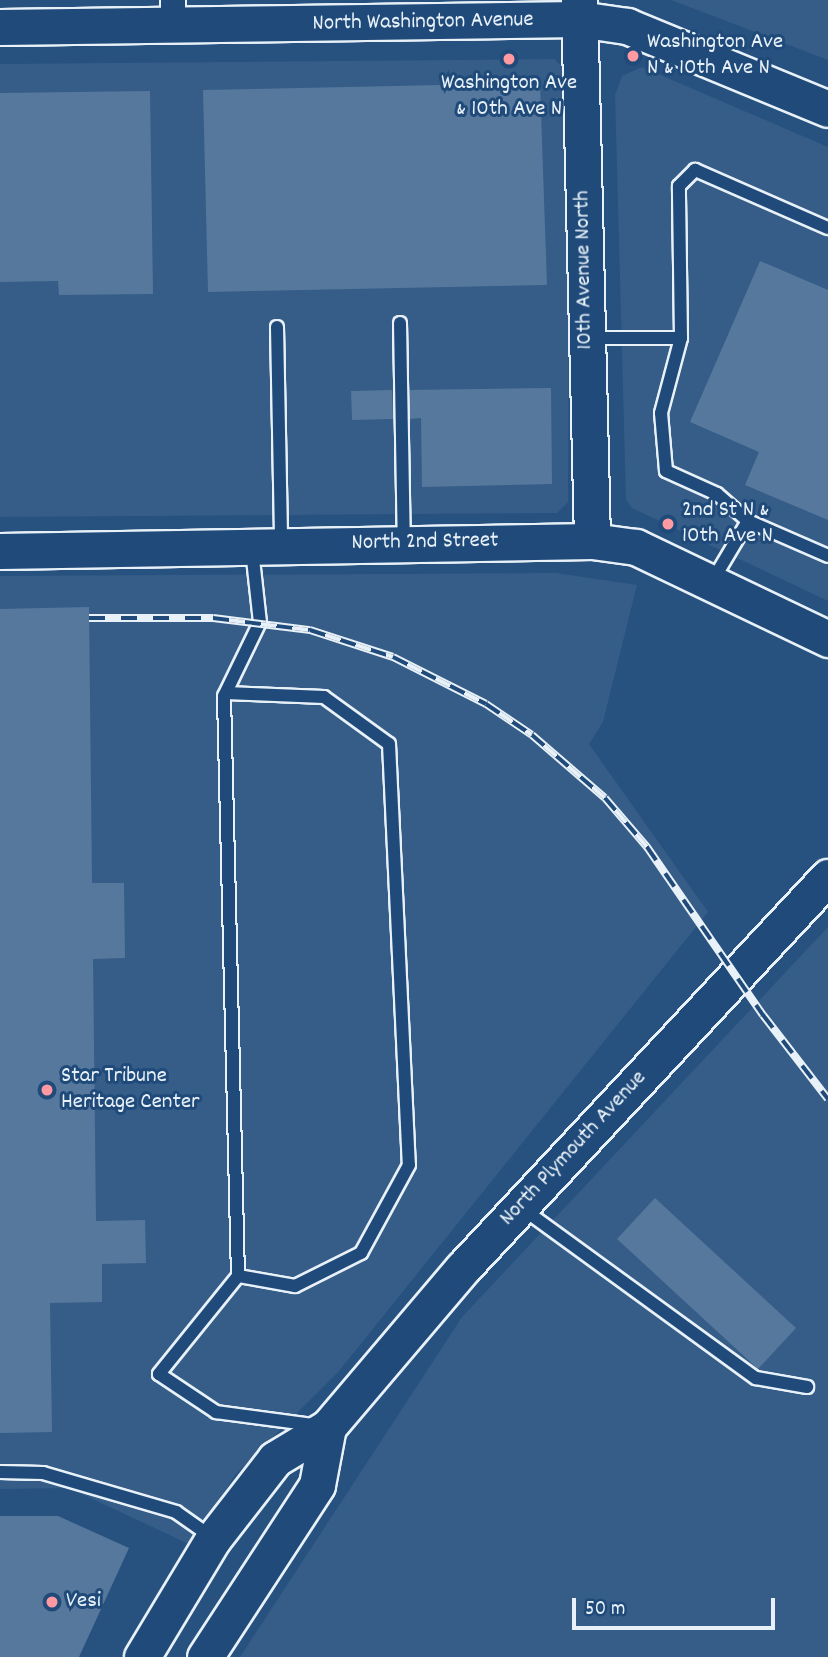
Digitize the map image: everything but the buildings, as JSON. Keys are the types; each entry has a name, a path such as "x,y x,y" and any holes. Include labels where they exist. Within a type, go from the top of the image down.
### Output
{"main road":[{"name":"North Washington Avenue","path":"0,27 173,13 579,10 627,26 828,109"},
{"name":"10th Avenue North","path":"579,10 592,541"},
{"name":"North 2nd Street","path":"0,551 592,541 636,547 828,639"},
{"name":"North Plymouth Avenue","path":"142,1657 214,1539 275,1459 328,1427 463,1268 519,1207 823,891"},
{"name":"North Plymouth Avenue","path":"205,1657 317,1485 328,1427"}],"lane":[{"path":"828,228 695,170 679,186 681,338 661,413 666,471 717,494 748,521 828,556"},
{"path":"400,323 404,543"},
{"path":"277,327 260,622 226,693 238,1276 159,1374 216,1412 328,1427"},
{"path":"587,338 681,338"},
{"path":"711,583 748,521"},
{"path":"226,693 324,698 390,744 409,1165 361,1253 295,1286 238,1276"},
{"path":"519,1207 756,1378 807,1387"},
{"path":"0,1472 43,1473 176,1512 214,1539"}],"shaded area":[{"path":"671,0 828,0 828,60"},
{"path":"555,59 564,70 569,300 568,502 557,513 0,517 0,64"},
{"path":"642,67 828,147 828,601 632,508 626,500 615,95 622,76"},
{"path":"556,573 637,585 603,722 589,744 708,912 339,1371 235,1475 191,1545 69,1488 0,1489 0,576"},
{"path":"828,927 828,1657 240,1657 462,1317"}],"railway":[{"path":"89,618 213,618 310,630 393,657 486,704 532,735 605,798 647,847 763,1015 828,1099"}],"place":[{"name":"Washington Ave N & 10th Ave N","path":"633,56"},
{"name":"Washington Ave & 10th Ave N","path":"509,59"},
{"name":"2nd St N & 10th Ave N","path":"668,524"},
{"name":"Star Tribune Heritage Center","path":"47,1090"},
{"name":"Vesi","path":"52,1602"}]}
